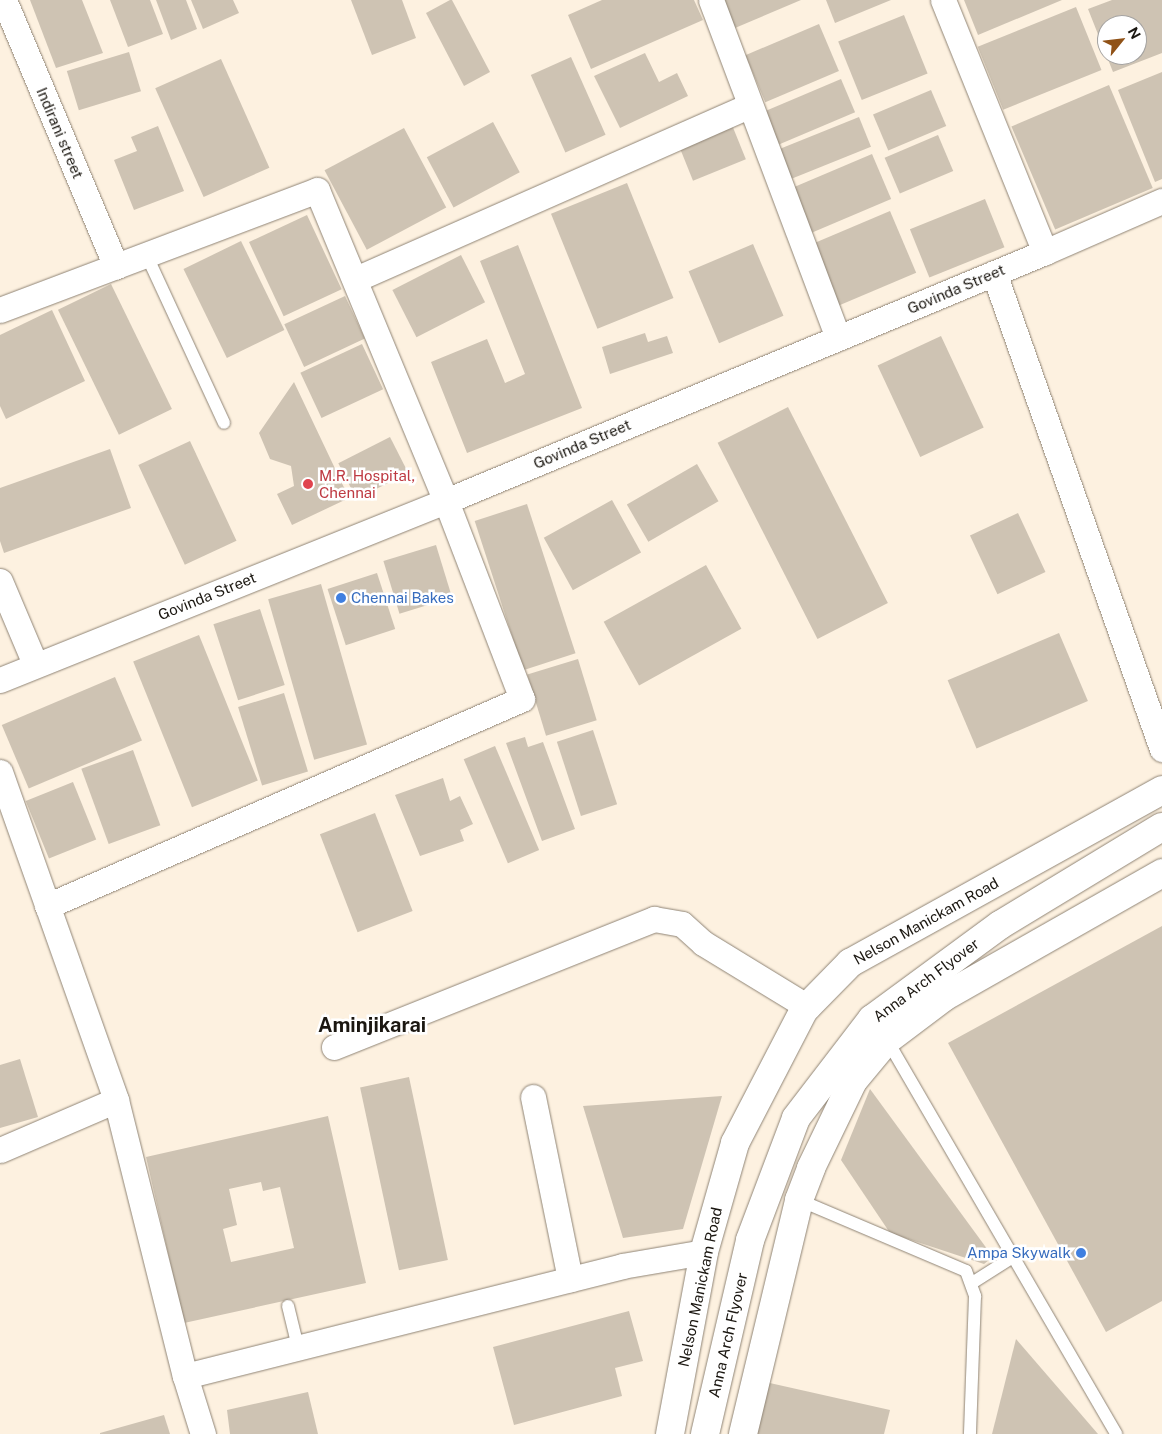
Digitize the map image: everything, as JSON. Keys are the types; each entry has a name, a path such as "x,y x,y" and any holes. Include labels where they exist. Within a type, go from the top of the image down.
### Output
{"main road":[{"name":"Nelson Manickam Road","path":"670,1434 704,1252 735,1143 766,1080 808,1007 850,963 1162,790"},
{"name":"Anna Arch Flyover","path":"705,1434 750,1240 796,1118 872,1019 1000,925 1162,827"},
{"path":"743,1434 799,1200 853,1081 887,1040 944,997 1162,873"}],"street":[{"name":"Indirani street","path":"4,0 116,266"},
{"path":"711,0 838,338"},
{"path":"944,0 1045,252"},
{"path":"356,279 750,106"},
{"path":"0,310 318,190 446,501 522,700 47,906"},
{"name":"Govinda Street","path":"0,680 35,664 446,501 1045,252 1162,201"},
{"path":"994,272 1162,749"},
{"path":"0,582 35,664"},
{"path":"0,772 116,1100 185,1376 203,1434"},
{"path":"334,1047 654,919 682,924 704,943 808,1007"},
{"path":"533,1097 570,1279"},
{"path":"0,1150 116,1100"},
{"path":"185,1376 622,1266 704,1252"}],"lane":[{"path":"146,254 224,423"},
{"path":"887,1040 1116,1434"},
{"path":"799,1200 966,1271 972,1283 975,1296 970,1434"},
{"path":"972,1283 1013,1257"},
{"path":"288,1306 298,1347"}],"building":[{"path":"30,0 82,0 103,53 56,68"},
{"path":"110,0 150,0 163,34 128,47"},
{"path":"156,0 186,0 197,29 171,40"},
{"path":"191,0 233,0 239,13 203,29"},
{"path":"351,0 402,0 416,38 372,55"},
{"path":"452,0 490,72 464,86 426,13"},
{"path":"602,0 694,0 703,20 591,69 568,15"},
{"path":"724,0 801,0 735,28"},
{"path":"826,0 891,0 835,23"},
{"path":"964,0 1062,0 978,35"},
{"path":"1112,0 1162,0 1162,53 1147,59 1147,15 1097,15 1097,32 1088,9"},
{"path":"1076,7 1097,59 1097,65 1099,65 1101,70 1003,110 978,47"},
{"path":"904,15 928,73 862,100 838,42"},
{"path":"819,24 839,71 765,102 745,55"},
{"path":"129,52 141,91 79,110 67,71"},
{"path":"645,53 659,82 677,73 688,96 620,128 594,76"},
{"path":"571,57 606,135 565,153 531,75"},
{"path":"221,59 269,168 204,197 155,88"},
{"path":"1110,65 1131,65 1113,72"},
{"path":"1162,72 1162,179 1155,182 1118,90"},
{"path":"841,79 855,112 778,145 764,112"},
{"path":"1109,85 1153,188 1055,230 1011,126"},
{"path":"931,90 946,126 888,151 873,115"},
{"path":"859,117 871,147 790,179 778,150"},
{"path":"493,122 520,172 454,208 427,157"},
{"path":"732,125 746,159 693,181 679,146"},
{"path":"158,126 184,191 134,210 114,160 137,151 131,137"},
{"path":"404,128 446,207 367,250 325,170"},
{"path":"938,135 953,171 900,194 885,158"},
{"path":"872,154 891,199 811,233 792,188"},
{"path":"627,183 673,298 597,329 551,214"},
{"path":"985,199 1004,247 929,278 910,229"},
{"path":"890,211 916,273 839,305 813,244"},
{"path":"307,215 342,289 284,316 249,242"},
{"path":"241,241 284,330 227,358 183,269"},
{"path":"753,244 783,316 719,343 689,271"},
{"path":"518,245 582,408 467,453 431,362 487,339 505,383 525,374 480,261"},
{"path":"461,255 485,302 416,337 392,290"},
{"path":"111,284 172,409 119,435 58,310"},
{"path":"345,296 365,339 304,367 284,324"},
{"path":"52,310 85,381 6,419 0,406 0,335"},
{"path":"645,333 648,342 667,336 673,353 610,374 602,347"},
{"path":"941,336 984,428 920,457 878,366"},
{"path":"362,344 383,389 322,418 300,373"},
{"path":"294,382 349,498 292,525 277,494 294,486 291,466 270,459 259,433"},
{"path":"788,407 888,603 817,639 718,443"},
{"path":"390,437 408,473 356,499 338,463"},
{"path":"190,441 236,541 185,565 138,465"},
{"path":"110,449 131,508 4,553 0,541 0,488"},
{"path":"697,464 718,501 648,542 627,505"},
{"path":"612,500 641,552 573,590 544,538"},
{"path":"527,504 576,653 523,670 475,521"},
{"path":"1018,513 1045,572 997,594 970,535"},
{"path":"436,545 452,598 399,614 383,561"},
{"path":"706,565 741,629 639,686 604,622"},
{"path":"377,573 395,629 346,645 328,589"},
{"path":"321,584 367,745 314,760 268,599"},
{"path":"260,609 285,685 238,700 213,624"},
{"path":"1059,633 1088,701 977,748 948,680"},
{"path":"199,635 258,781 192,807 133,662"},
{"path":"578,659 597,720 546,736 527,674"},
{"path":"115,677 142,741 29,789 2,725"},
{"path":"284,693 308,771 262,785 238,707"},
{"path":"593,730 617,804 581,816 557,742"},
{"path":"525,737 528,747 543,742 575,829 542,841 506,743"},
{"path":"495,746 539,850 508,863 464,759"},
{"path":"133,750 160,825 109,844 81,769"},
{"path":"443,778 450,801 460,796 473,824 460,830 464,841 420,856 395,795"},
{"path":"73,782 96,839 49,859 26,801"},
{"path":"375,813 413,911 358,932 320,834"},
{"name":"Ampa Skywalk","path":"1162,926 1162,1301 1106,1332 948,1043"},
{"path":"20,1059 38,1117 0,1128 0,1065"},
{"path":"409,1077 448,1260 399,1270 360,1087"},
{"path":"870,1089 993,1257 984,1264 890,1233 841,1160"},
{"path":"722,1096 683,1229 623,1238 583,1106"},
{"path":"328,1116 366,1283 184,1323 146,1157","holes":["261,1182 263,1191 280,1187 294,1248 231,1262 223,1229 237,1225 229,1189"]},
{"path":"629,1311 643,1361 615,1368 622,1396 514,1425 493,1347"},
{"path":"1016,1339 1098,1434 992,1434"},
{"path":"756,1380 890,1410 884,1434 744,1434"},
{"path":"308,1392 318,1434 230,1434 227,1410"},
{"path":"164,1415 170,1434 100,1434 100,1433"}],"place":[{"name":"M.R. Hospital, Chennai","path":"308,484"},
{"name":"Chennai Bakes","path":"341,598"},
{"name":"Ampa Skywalk","path":"1081,1253"}],"district":[{"name":"Aminjikarai","path":"372,1025"}]}
